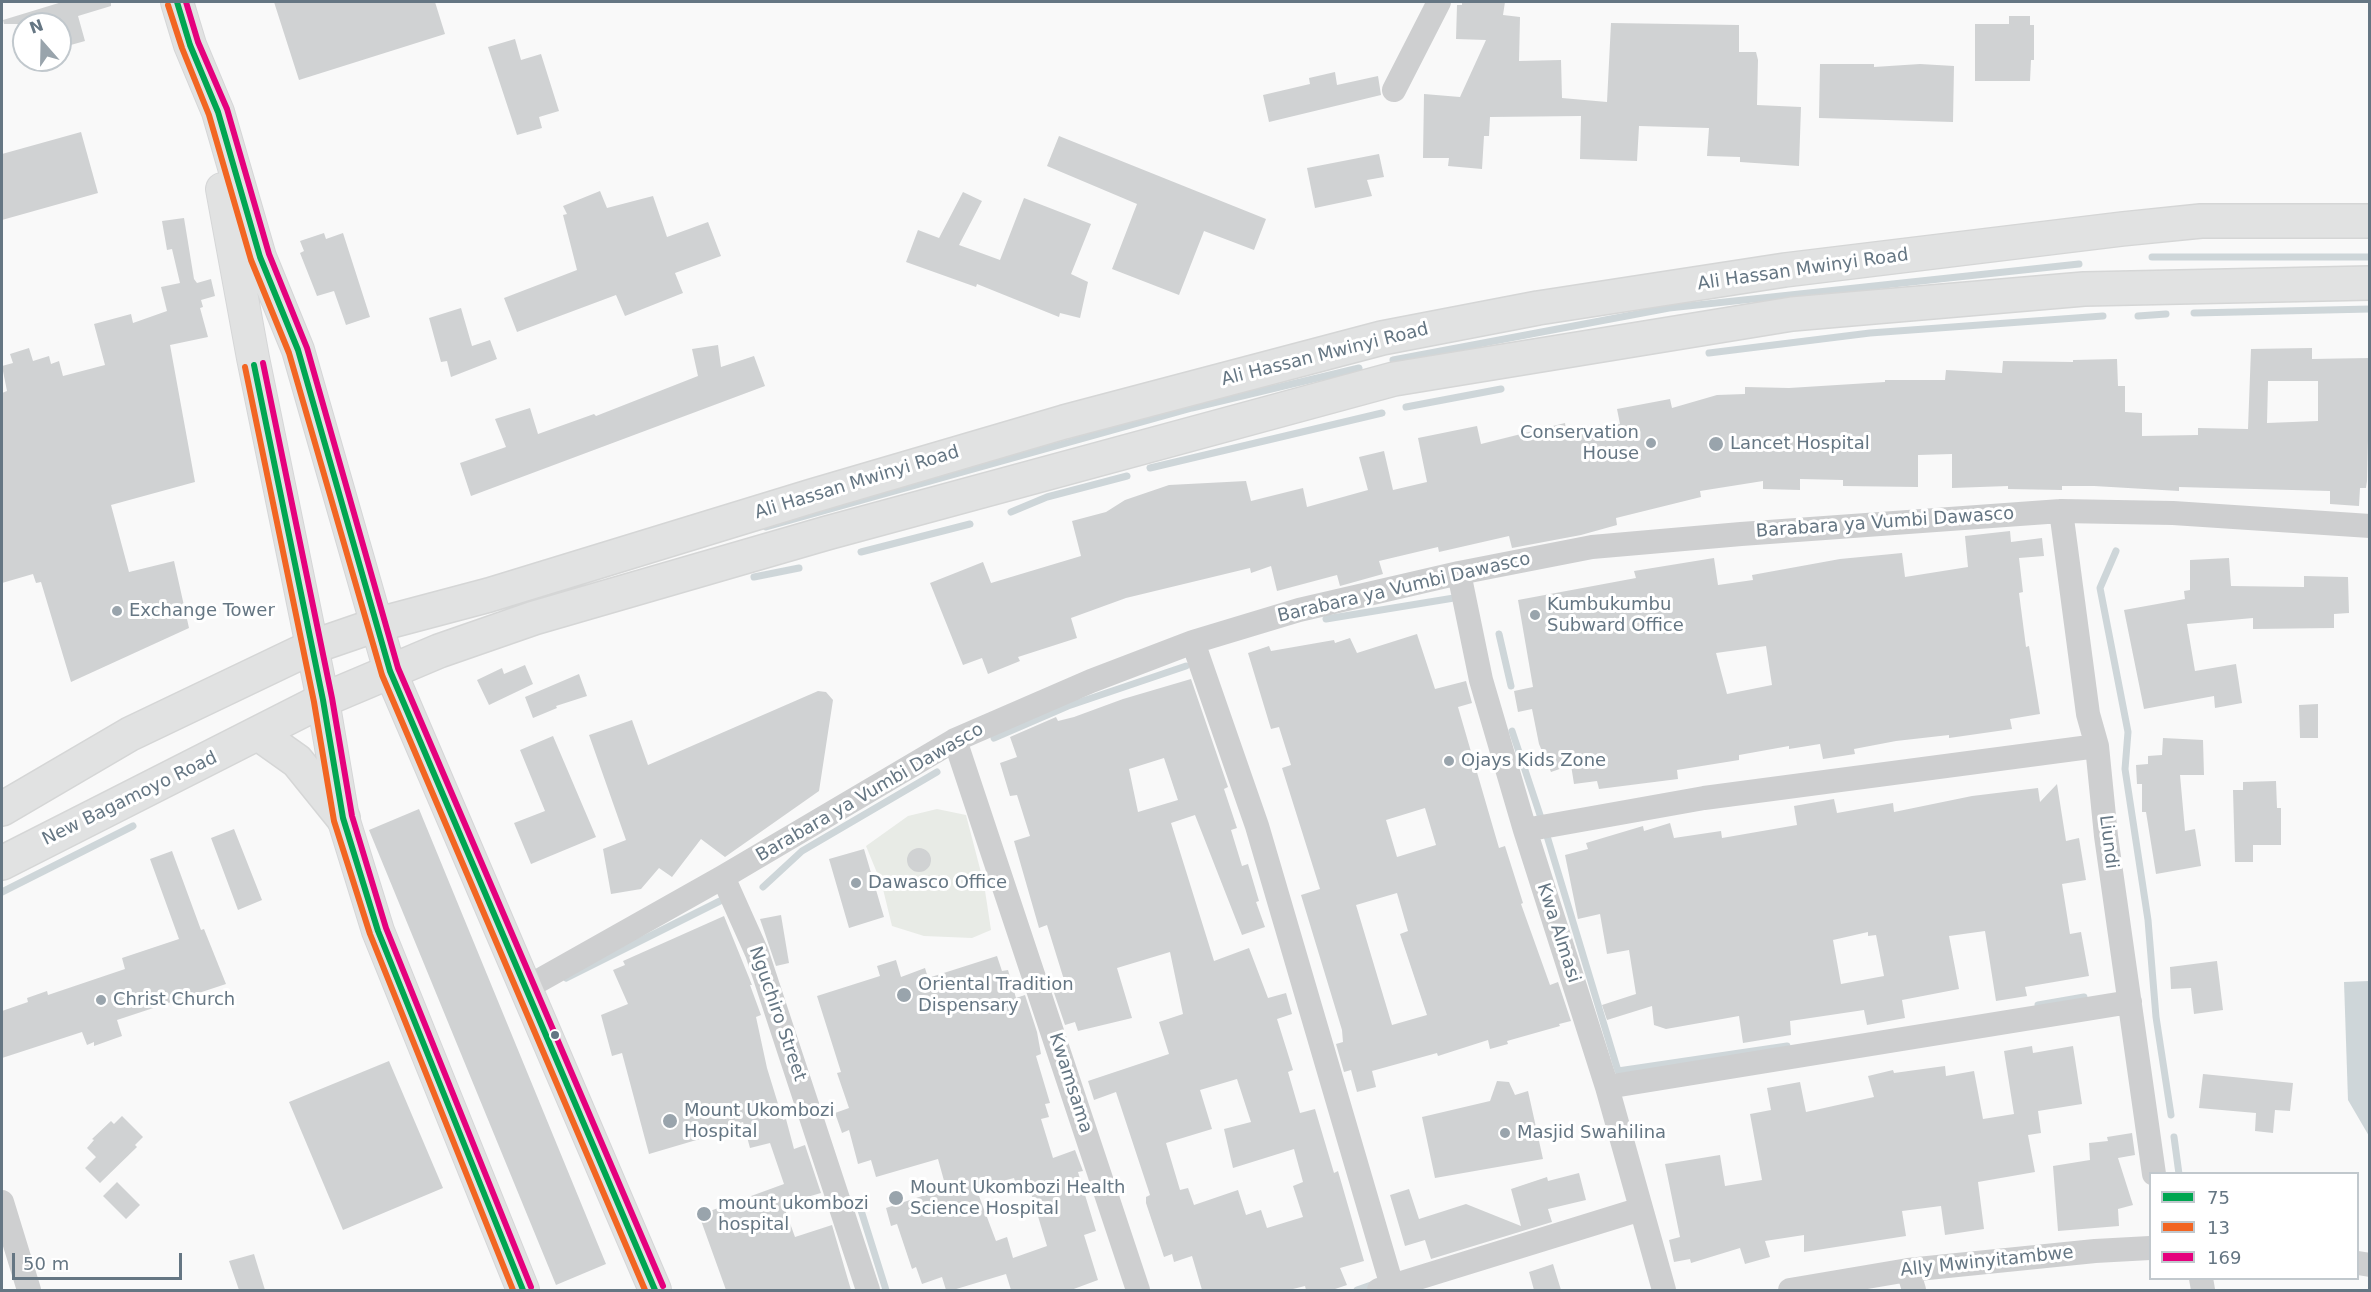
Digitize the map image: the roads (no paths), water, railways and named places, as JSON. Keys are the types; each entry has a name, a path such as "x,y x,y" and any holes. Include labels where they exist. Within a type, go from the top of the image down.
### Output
{"highway":[{"name":"Ali Hassan Mwinyi Road","path":"2,808 130,734 312,647 376,626 489,596 812,496 1064,422 1382,338 1538,308 1785,270 2110,231 2201,222 2370,220"},
{"name":"Ali Hassan Mwinyi Road","path":"323,700 390,671 534,618 698,569 1394,379 1792,314 2084,290 2370,283"},
{"name":"New Bagamoyo Road","path":"2,862 323,700"},
{"path":"259,734 297,761 343,818"}],"main road":[{"path":"177,2 190,45 216,162 323,700 343,818 378,931 523,1290"},
{"path":"190,45 218,112 260,257 298,350 390,671 655,1290"}],"street":[{"path":"1394,90 1439,2"},
{"name":"Barabara ya Vumbi Dawasco","path":"526,988 723,877 955,740 1080,686 1193,642 1299,610 1459,573 1592,547 2061,510 2173,513 2370,526"},
{"name":"Liundi","path":"2061,510 2088,714 2097,746 2106,836 2154,1172"},
{"name":"Kwa Almasi","path":"1459,573 1481,680 1525,830 1607,1087 1664,1290"},
{"path":"1193,642 1257,826 1386,1288 1641,1209"},
{"name":"Kwamsama","path":"955,740 1138,1290"},
{"path":"1525,830 1704,798 2097,746"},
{"name":"Nguchiro Street","path":"723,877 757,953 868,1290"},
{"path":"1607,1087 2130,1002"},
{"path":"2,1202 30,1290"},
{"name":"Ally Mwinyitambwe","path":"1790,1290 1911,1280 2095,1251 2149,1248"}],"waterway":[{"path":"2152,257 2370,257"},
{"path":"1393,360 1669,308 2079,264"},
{"path":"2194,313 2370,309"},
{"path":"2138,316 2166,314"},
{"path":"1709,353 1870,333 2103,316"},
{"path":"766,527 1192,408 1359,368"},
{"path":"1406,407 1501,389"},
{"path":"1150,468 1382,413"},
{"path":"1011,512 1047,497 1127,476"},
{"path":"861,552 970,524"},
{"path":"2116,551 2100,588 2128,732 2125,769 2148,920 2156,1017 2171,1115"},
{"path":"754,577 799,568"},
{"path":"1326,619 1460,597"},
{"path":"1499,634 1511,686"},
{"path":"994,738 1068,706 1186,666"},
{"path":"1512,731 1547,836 1618,1071 1787,1046"},
{"path":"763,887 802,851 937,772"},
{"path":"2,892 133,826"},
{"path":"566,978 720,901"},
{"path":"2038,1005 2084,997"},
{"path":"2174,1137 2179,1172"},
{"path":"859,1204 886,1290"},
{"path":"1357,1290 1374,1284"}],"place":[{"name":"Conservation House","path":"1651,443"},
{"name":"Lancet Hospital","path":"1716,444"},
{"name":"Exchange Tower","path":"117,611"},
{"name":"Kumbukumbu Subward Office","path":"1535,615"},
{"name":"Ojays Kids Zone","path":"1449,761"},
{"name":"Dawasco Office","path":"856,883"},
{"name":"Oriental Tradition Dispensary","path":"904,995"},
{"name":"Christ Church","path":"101,1000"},
{"name":"Mount Ukombozi Hospital","path":"670,1121"},
{"name":"Masjid Swahilina","path":"1505,1133"},
{"name":"Mount Ukombozi Health Science Hospital","path":"896,1198"},
{"name":"mount ukombozi hospital","path":"704,1214"}]}
